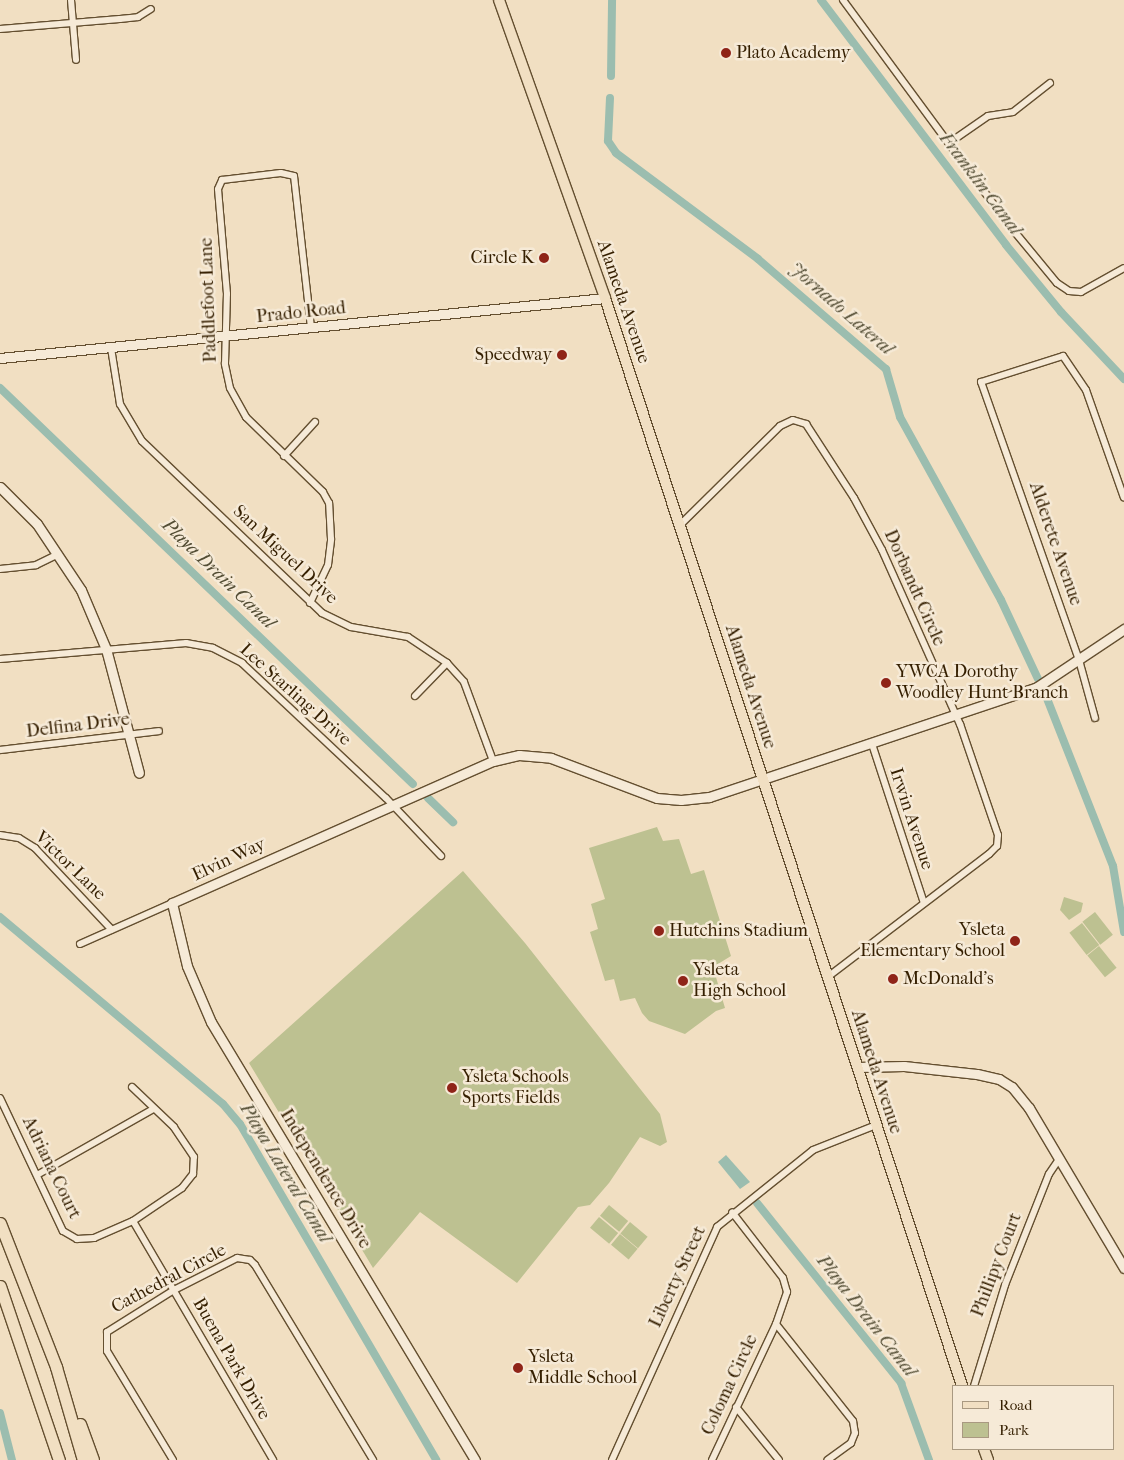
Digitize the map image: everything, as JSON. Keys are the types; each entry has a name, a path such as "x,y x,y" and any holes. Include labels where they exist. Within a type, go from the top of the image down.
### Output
{"highway":[{"path":"0,1223 93,1460"},
{"path":"0,1286 29,1365 59,1460"},
{"path":"29,1365 52,1460"},
{"path":"56,1367 83,1460"}],"main road":[{"name":"Alameda Avenue","path":"499,0 605,298 830,976 857,1067 962,1385"}],"street":[{"path":"71,0 76,60"},
{"path":"843,0 1009,225 1057,283 1069,290 1081,292 1124,268"},
{"path":"0,29 73,22 120,20 138,17 151,10"},
{"path":"949,143 988,116 1013,112 1050,83"},
{"name":"Paddlefoot Lane","path":"310,603 329,558 328,503 323,492 284,456 239,408 226,374 224,337 227,294 218,189 222,180 281,173 291,174 296,180 311,328"},
{"name":"Prado Road","path":"0,358 605,298"},
{"name":"San Miguel Drive","path":"112,348 116,389 134,431 310,603 341,623 408,637 448,663 464,682 493,761"},
{"name":"Alderete Avenue","path":"1096,718 1079,660 981,382 1063,356 1086,390 1124,498"},
{"name":"Dorbandt Circle","path":"680,525 780,426 794,420 806,424 875,536 954,716 998,835 998,842 989,854 830,976"},
{"path":"284,456 315,422"},
{"path":"0,487 37,524 59,554 81,590 106,649 139,773"},
{"path":"0,569 36,565 59,554"},
{"name":"Elvin Way","path":"80,944 431,786 493,761 519,755 550,758 640,794 668,800 709,797 872,744 1045,684 1124,629"},
{"name":"Lee Starling Drive","path":"0,659 186,643 213,648 227,654 242,663 391,804 440,856"},
{"path":"415,696 448,663"},
{"name":"Delfina Drive","path":"0,750 130,736 159,730"},
{"name":"Irwin Avenue","path":"872,744 924,903"},
{"name":"Victor Lane","path":"0,835 19,838 35,848 112,930"},
{"name":"Independence Drive","path":"172,903 187,966 211,1022 475,1460"},
{"path":"857,1067 904,1066 999,1079 1020,1096 1124,1268"},
{"name":"Adriana Court","path":"0,1098 63,1231 77,1239 94,1238 133,1221 182,1188 193,1174 194,1157 174,1127 132,1087"},
{"path":"37,1175 153,1109"},
{"name":"Liberty Street","path":"612,1460 711,1237 732,1212 812,1150 876,1125"},
{"name":"Phillipy Court","path":"974,1385 1008,1276 1049,1174 1059,1159"},
{"name":"Coloma Circle","path":"712,1460 776,1324 786,1298 786,1285 732,1212"},
{"name":"Buena Park Drive","path":"133,1221 273,1460"},
{"name":"Cathedral Circle","path":"173,1460 107,1350 104,1340 114,1325 174,1290 233,1259 250,1260 373,1460"},
{"name":"Coloma Circle","path":"776,1324 852,1421 855,1433 851,1443 828,1460"},
{"path":"736,1407 779,1460"}],"green space":[{"name":"Hutchins Stadium","path":"657,827 663,841 679,839 691,874 704,870 731,956 713,967 725,1008 716,1011 685,1034 649,1021 642,1013 635,998 620,1001 614,979 605,981 590,932 598,929 591,904 605,899 589,848"},
{"name":"Ysleta Schools Sports Fields","path":"463,871 525,943 660,1114 667,1142 660,1146 640,1137 609,1183 590,1205 578,1207 517,1283 420,1212 373,1268 249,1063"},
{"path":"1064,897 1083,903 1081,912 1069,920 1060,910"},
{"path":"1095,912 1113,935 1100,945 1082,922"},
{"path":"1082,923 1099,945 1087,955 1069,933"},
{"path":"1099,946 1117,968 1105,977 1087,955"},
{"path":"609,1205 628,1221 619,1232 600,1216"},
{"path":"599,1217 618,1233 609,1244 590,1228"},
{"path":"630,1222 648,1237 638,1248 620,1233"},
{"path":"620,1234 638,1249 629,1260 611,1245"}],"shaded area":[{"path":"726,1155 750,1182 740,1189 718,1162"}],"waterway":[{"name":"Jornado Lateral","path":"611,76 612,0"},
{"name":"Franklin Canal","path":"821,0 1006,245 1061,312 1124,379"},
{"name":"Jornado Lateral","path":"610,98 608,141 616,153 758,259 886,369 900,417 1001,600 1038,679"},
{"name":"Playa Drain Canal","path":"0,388 413,784"},
{"name":"Jornado Lateral","path":"1046,696 1113,866 1124,932"},
{"name":"Playa Drain Canal","path":"428,798 453,822"},
{"name":"Playa Lateral Canal","path":"0,917 223,1104 240,1124 436,1460"},
{"name":"Playa Drain Canal","path":"757,1203 901,1383 929,1460"},
{"path":"0,1413 12,1460"}],"place":[{"name":"Plato Academy","path":"726,53"},
{"name":"Circle K","path":"544,258"},
{"name":"Speedway","path":"562,355"},
{"name":"YWCA Dorothy Woodley Hunt Branch","path":"886,683"},
{"name":"Hutchins Stadium","path":"659,931"},
{"name":"Ysleta Elementary School","path":"1015,941"},
{"name":"McDonald's","path":"893,979"},
{"name":"Ysleta High School","path":"683,981"},
{"name":"Ysleta Schools Sports Fields","path":"452,1088"},
{"name":"Ysleta Middle School","path":"518,1368"}]}
